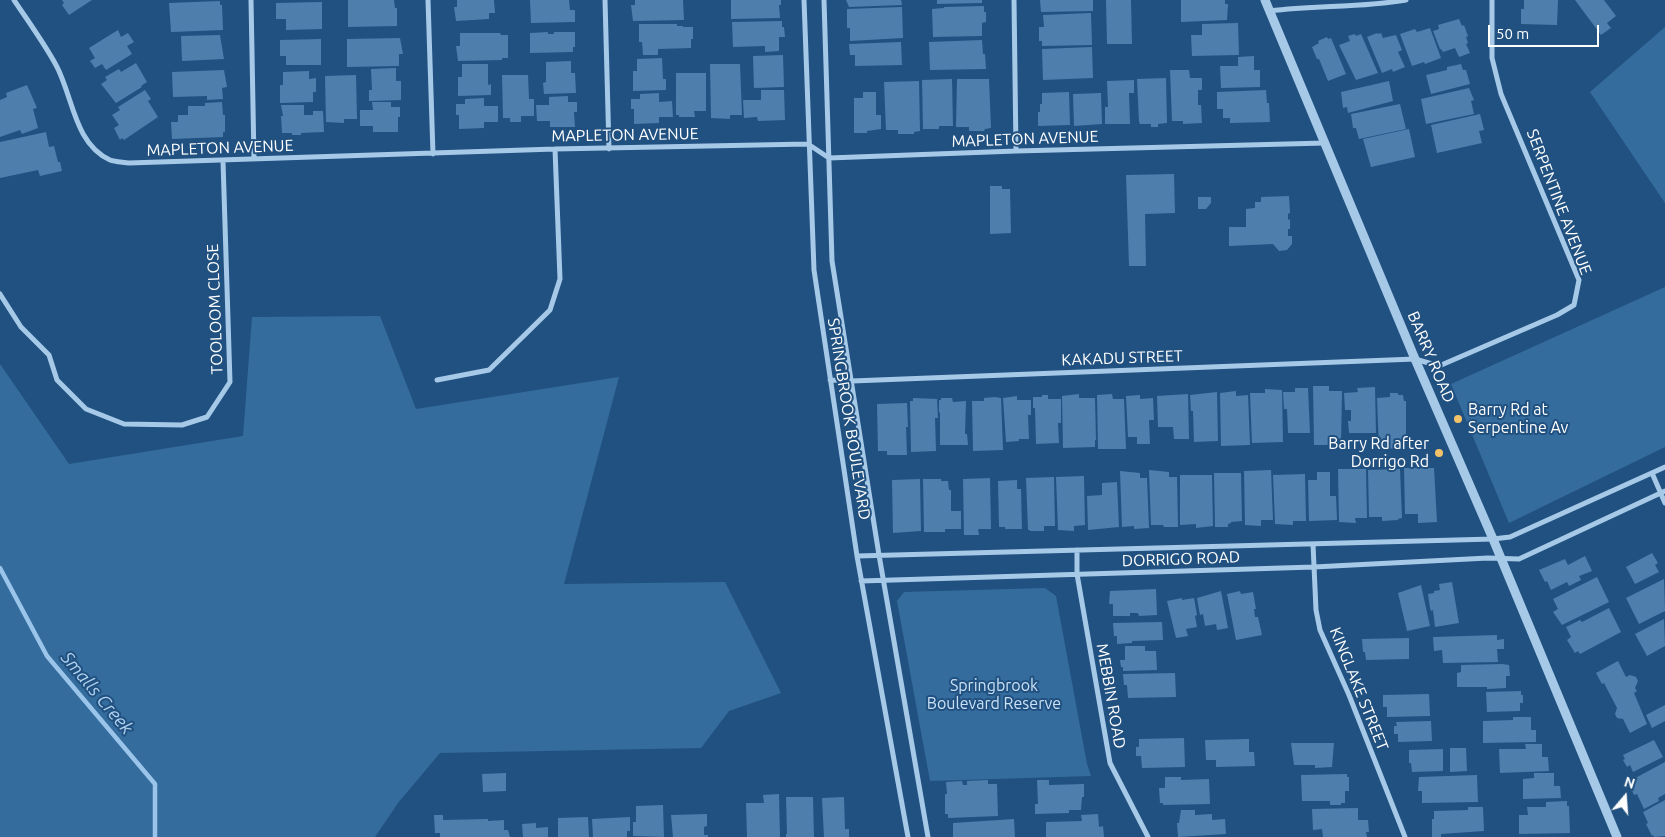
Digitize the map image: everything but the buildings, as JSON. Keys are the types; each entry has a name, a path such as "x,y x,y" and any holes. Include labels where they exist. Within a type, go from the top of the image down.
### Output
{"street":[{"name":"MAPLETON AVENUE","path":"14,0 57,66 81,132 96,151 111,160 129,163 223,161 555,149 808,144"},
{"path":"251,0 254,159"},
{"path":"428,0 433,154"},
{"path":"605,0 610,148"},
{"name":"SPRINGBROOK BOULEVARD","path":"804,0 814,270 861,581 908,837"},
{"name":"SPRINGBROOK BOULEVARD","path":"824,0 832,261 879,555 928,837"},
{"path":"1014,0 1016,151"},
{"name":"BARRY ROAD","path":"1265,0 1617,837"},
{"path":"1270,11 1385,4 1406,0"},
{"name":"SERPENTINE AVENUE","path":"1415,358 1439,366 1557,315 1574,305 1579,280 1500,94 1492,58 1492,0"},
{"name":"MAPLETON AVENUE","path":"829,158 1326,143"},
{"path":"808,144 829,158"},
{"path":"437,380 488,370 550,310 560,279 555,149"},
{"name":"TOOLOOM CLOSE","path":"0,294 21,327 49,355 57,380 86,409 124,424 182,425 208,418 230,382 223,161"},
{"name":"KAKADU STREET","path":"830,380 852,381 1415,358"},
{"name":"DORRIGO ROAD","path":"857,556 1493,539 1510,537 1665,466"},
{"path":"1652,473 1663,492 1665,503"},
{"name":"DORRIGO ROAD","path":"861,581 1314,567 1501,558 1520,559 1663,492"},
{"name":"KINGLAKE STREET","path":"1313,544 1316,610 1320,630 1349,695 1405,837"},
{"name":"MEBBIN ROAD","path":"1077,550 1077,574 1110,763 1148,837"}],"green space":[{"path":"1665,27 1665,203 1590,92"},
{"path":"1665,287 1665,447 1509,523 1451,384"},
{"path":"380,316 416,409 619,377 564,584 725,582 781,693 729,711 701,748 440,753 398,803 375,837 0,837 0,364 69,464 243,436 252,317"},
{"name":"Springbrook Boulevard Reserve","path":"1045,588 1056,596 1087,764 1091,776 930,781 897,601 904,592"}],"waterway":[{"name":"Smalls Creek","path":"0,568 47,656 155,784 155,837"}],"place":[{"name":"Barry Rd at Serpentine Av","path":"1458,419"},
{"name":"Barry Rd after Dorrigo Rd","path":"1439,453"}]}
